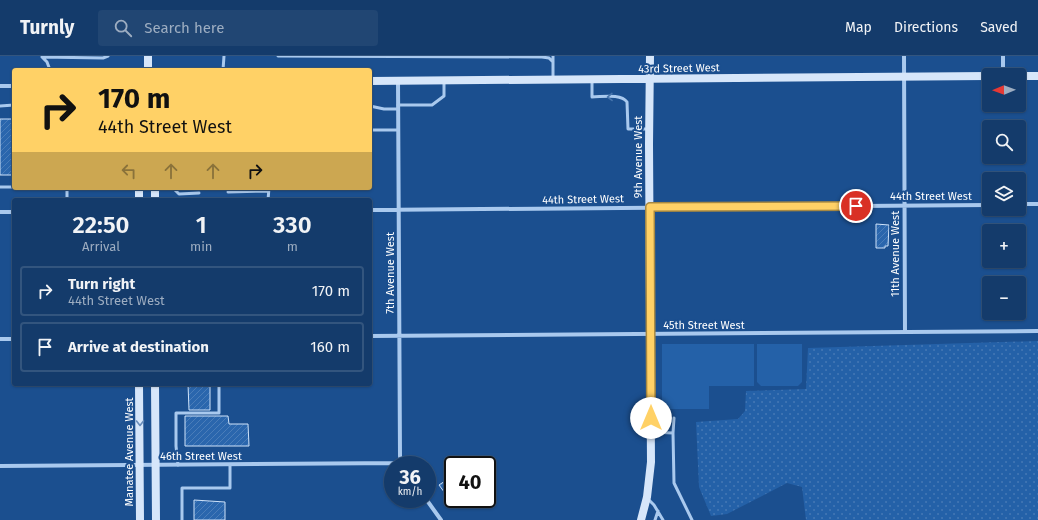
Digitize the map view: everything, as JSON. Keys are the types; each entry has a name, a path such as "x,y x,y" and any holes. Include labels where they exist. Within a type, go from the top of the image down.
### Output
{"street":[{"path":"148,56 148,68"},
{"name":"9th Avenue West","path":"641,520 647,497 650,473 651,432 650,56"},
{"name":"11th Avenue West","path":"904,56 905,332"},
{"path":"1003,56 1003,68"},
{"name":"43rd Street West","path":"372,81 982,76"},
{"path":"1026,76 1038,76"},
{"name":"7th Avenue West","path":"398,80 400,456"},
{"path":"0,86 12,86"},
{"path":"1026,204 1038,204"},
{"name":"44th Street West","path":"372,210 982,205"},
{"path":"0,212 12,212"},
{"name":"45th Street West","path":"372,336 1038,331"},
{"path":"0,339 12,339"},
{"name":"Manatee Avenue West","path":"139,386 140,520"},
{"path":"155,386 156,520"},
{"name":"46th Street West","path":"0,466 384,464"},
{"path":"432,508 441,520"}],"lane":[{"path":"42,56 103,58 108,56"},
{"path":"42,56 49,68"},
{"path":"223,68 224,56"},
{"path":"278,56 542,57 549,58 553,62"},
{"path":"553,56 553,80"},
{"path":"592,79 592,97 620,97 626,99 628,129 649,129"},
{"path":"372,106 384,109 432,105 444,96 444,80"},
{"path":"0,106 12,105"},
{"path":"372,130 398,130"},
{"path":"0,187 12,187"},
{"path":"174,190 179,194 199,193"},
{"path":"228,192 268,190"},
{"path":"178,465 176,446 176,413 219,413 219,386"},
{"path":"674,418 674,483 692,520"},
{"path":"651,432 673,433"},
{"path":"182,520 182,488 230,488 230,465"},
{"path":"647,497 663,520"},
{"path":"655,520 658,511"}],"shaded area":[{"path":"1038,341 1038,520 806,520 802,487 787,483 727,514 711,516 699,487 696,422 738,419 745,411 746,391 806,389 808,348"},
{"path":"662,344 754,344 754,386 709,386 709,409 662,409"},
{"path":"757,344 802,344 802,382 798,386 761,386 757,382"}],"building":[{"path":"0,119 12,119 12,175 0,175"},
{"path":"876,224 889,225 888,246 885,246 885,248 876,248"},
{"path":"188,386 210,386 210,410 189,410"},
{"path":"185,416 228,416 229,424 248,424 249,446 185,446"},
{"path":"444,482 444,492 439,485"},
{"path":"194,500 225,502 225,520 194,520"}],"route":[{"path":"651,418 650,207 856,206"}]}
